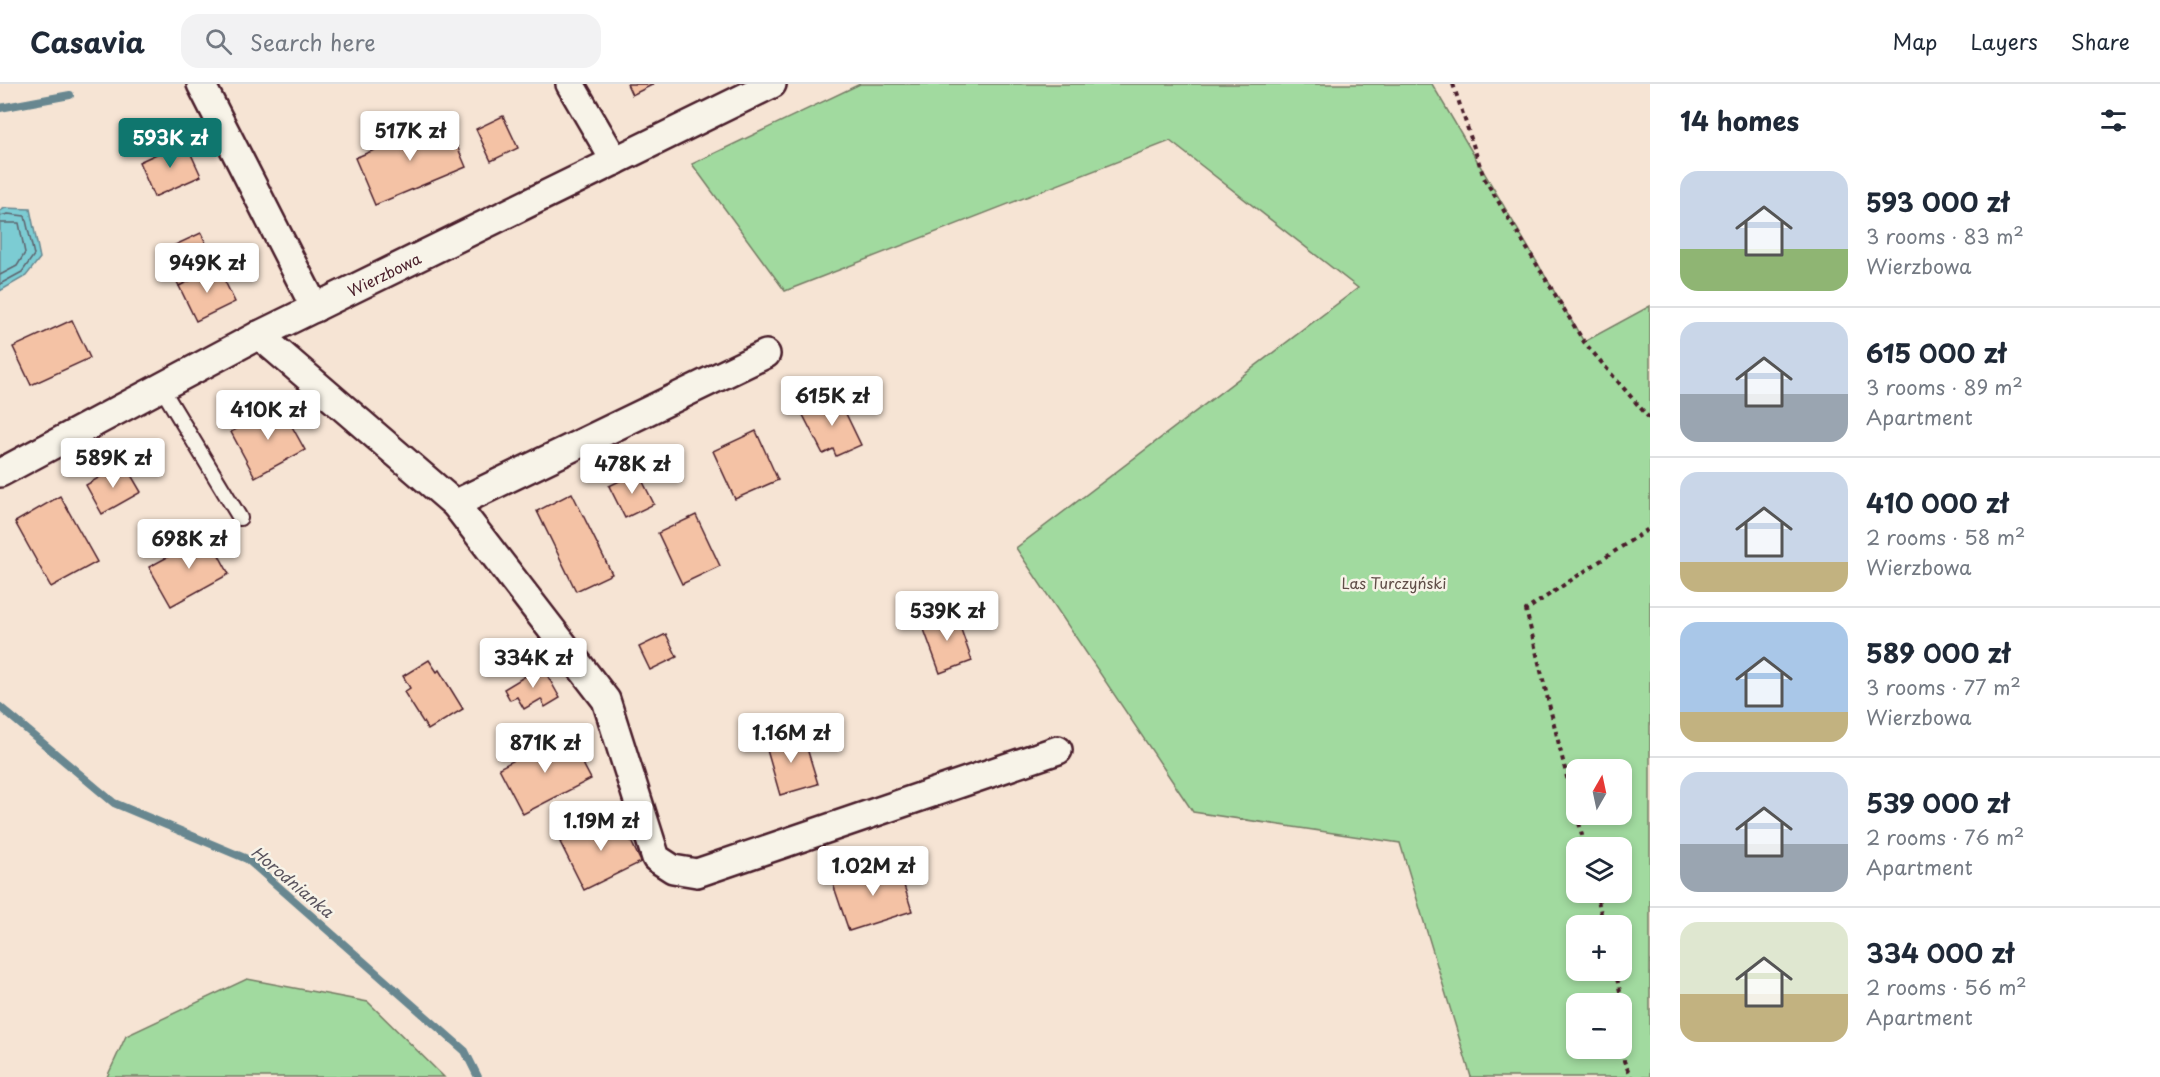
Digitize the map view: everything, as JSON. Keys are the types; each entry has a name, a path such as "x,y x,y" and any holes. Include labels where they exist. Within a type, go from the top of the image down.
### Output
{"street":[{"path":"201,84 315,308"},
{"path":"570,84 615,161"},
{"name":"Wierzbowa","path":"0,473 259,335 772,84"},
{"path":"259,335 454,504 606,700 656,858 673,869 697,873 1058,750"},
{"path":"454,504 766,354"}],"lane":[{"path":"161,387 240,518"}],"path":[{"path":"1453,84 1484,178 1584,342 1650,419"},
{"path":"1566,773 1526,610 1650,528"},
{"path":"1618,981 1622,1000 1624,1061 1631,1077"}],"green space":[{"name":"Las Turczyński","path":"860,84 1432,84 1584,342 1650,306 1650,1077 1471,1077 1400,843 1193,812 1016,548 1358,288 1170,141 785,291 692,164"},
{"path":"247,979 368,1002 444,1077 107,1077 126,1036"}],"water":[{"path":"5,208 30,209 40,258 26,276 0,291 0,211"}],"building":[{"path":"627,84 654,84 632,95"},
{"path":"503,116 518,148 491,161 476,129"},
{"path":"446,120 466,167 375,205 355,158"},
{"path":"185,141 201,176 154,197 139,162"},
{"path":"201,233 218,267 179,286 162,251"},
{"path":"218,267 235,302 196,321 179,286"},
{"path":"72,320 90,358 31,385 13,347"},
{"path":"836,393 861,445 836,456 833,449 823,454 802,413 821,404 820,401"},
{"path":"280,405 305,450 255,477 231,432"},
{"path":"756,431 778,480 735,499 713,451"},
{"path":"124,463 141,492 102,514 86,485"},
{"path":"638,472 654,504 625,518 609,486"},
{"path":"572,493 612,574 576,591 537,511"},
{"path":"60,496 97,562 51,587 15,522"},
{"path":"696,515 720,566 682,584 658,533"},
{"path":"208,535 229,574 171,606 149,567"},
{"path":"955,612 972,661 940,673 922,624"},
{"path":"666,634 677,657 650,670 639,647"},
{"path":"429,660 437,672 439,670 463,709 428,730 404,692 410,688 403,676"},
{"path":"542,666 560,698 545,707 541,699 524,709 517,697 510,700 504,689"},
{"path":"802,732 818,784 780,795 765,743"},
{"path":"567,733 591,779 523,814 499,768"},
{"path":"618,814 641,862 584,890 560,842"},
{"path":"897,863 912,911 849,931 833,884"}],"waterway":[{"path":"0,108 70,95"},
{"name":"Horodnianka","path":"0,707 114,803 247,859 465,1051 478,1077"}]}
